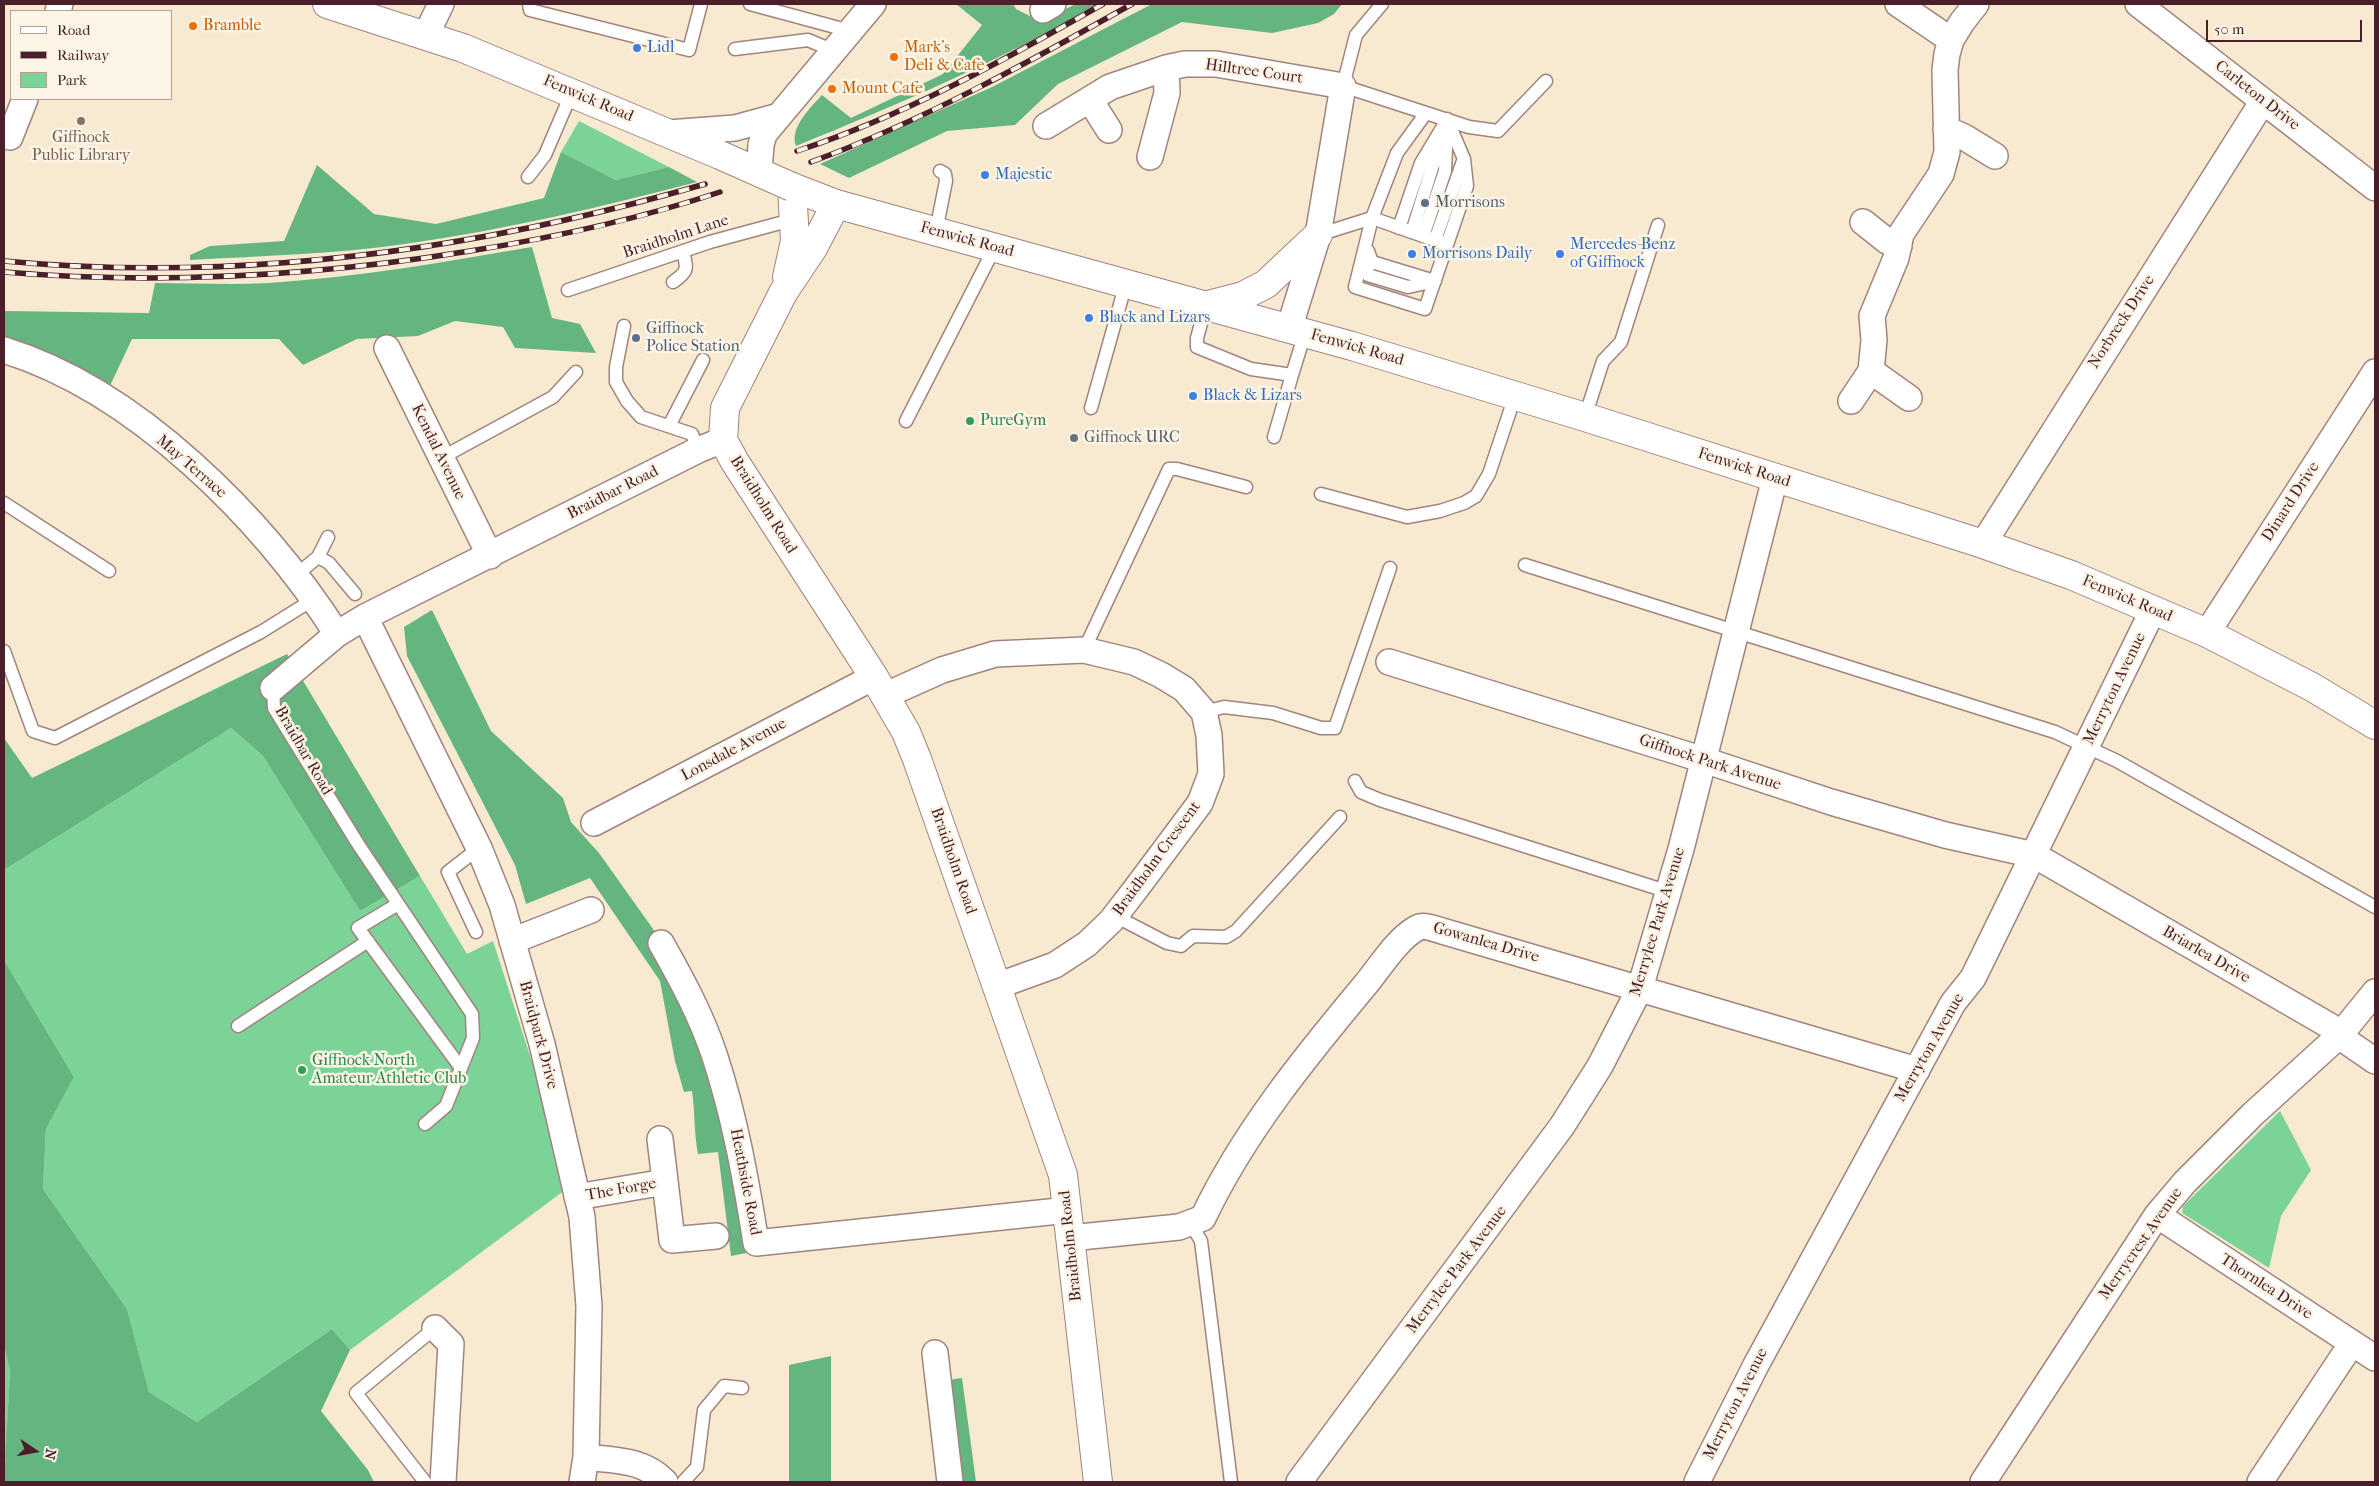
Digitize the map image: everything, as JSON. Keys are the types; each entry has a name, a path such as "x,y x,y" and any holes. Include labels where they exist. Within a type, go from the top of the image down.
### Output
{"main road":[{"name":"Fenwick Road","path":"327,4 426,35 572,92 720,155 760,158 792,187 836,204 1297,331 1585,417 1983,544 2071,575 2207,633 2312,687 2375,725"},
{"name":"Braidholm Road","path":"783,293 795,241 792,187"},
{"name":"Braidholm Road","path":"836,204 813,248 783,293 725,408 724,440 734,462 879,687 906,732 918,759 1063,1175 1098,1482"},
{"path":"1206,305 1243,296 1266,284 1318,235"}],"street":[{"path":"426,35 441,4"},
{"path":"760,158 764,134 873,4"},
{"path":"1898,4 1951,40"},
{"path":"1851,401 1871,371 1874,340 1872,316 1902,234 1908,222 1941,174 1947,152 1945,70 1951,40 1976,4"},
{"name":"Carleton Drive","path":"2138,4 2375,188"},
{"name":"Hilltree Court","path":"1046,126 1110,87 1166,68 1185,64 1216,64 1343,86"},
{"path":"1150,157 1167,93 1166,68"},
{"path":"1297,331 1318,235 1343,86"},
{"path":"10,137 25,100"},
{"path":"1090,100 1109,130"},
{"name":"Norbreck Drive","path":"1983,544 2263,101"},
{"path":"668,133 735,128 779,116"},
{"path":"1946,129 1964,137 1995,156"},
{"path":"1863,222 1887,241 1899,246"},
{"name":"Kendal Avenue","path":"387,348 490,556"},
{"name":"May Terrace","path":"4,350 61,372 104,397 194,466 267,539 314,599 337,634"},
{"path":"1871,371 1909,398"},
{"name":"Dinard Drive","path":"2207,633 2375,372"},
{"name":"Braidbar Road","path":"273,688 337,634 365,617 490,556 698,450 724,440"},
{"name":"Merrylee Park Avenue","path":"1299,1482 1562,1126 1600,1066 1640,988 1669,892 1704,760 1775,478"},
{"name":"Merryton Avenue","path":"1697,1482 1756,1365 1953,1003 1973,978 2153,610"},
{"name":"Braidpark Drive","path":"365,617 479,848 502,905 542,1044 582,1217 589,1306 586,1457 582,1482"},
{"path":"879,687 995,654 1084,650 1134,662 1161,674 1184,689 1204,712"},
{"name":"Giffnock Park Avenue","path":"1389,662 1704,760 1831,802 1945,834 2034,855"},
{"name":"Lonsdale Avenue","path":"594,824 879,687"},
{"name":"Braidholm Crescent","path":"997,986 1055,965 1087,944 1115,916 1200,803 1211,774 1204,712"},
{"name":"Briarlea Drive","path":"2034,855 2330,1026 2375,1060"},
{"path":"512,941 592,910"},
{"name":"Gowanlea Drive","path":"1191,1224 1203,1218 1213,1197 1260,1121 1331,1026 1397,946 1418,927 1442,931 1917,1070"},
{"name":"Heathside Road","path":"662,943 692,998 715,1056 741,1152 756,1243 1068,1210"},
{"name":"Merrycrest Avenue","path":"1983,1482 2157,1216 2185,1182 2253,1114 2340,1035 2375,992"},
{"name":"The Forge","path":"660,1139 672,1240 716,1236"},
{"name":"The Forge","path":"577,1197 665,1182"},
{"name":"Thornlea Drive","path":"2157,1216 2375,1358"},
{"path":"1070,1238 1191,1224"},
{"path":"435,1328 451,1344 443,1482"},
{"path":"2260,1482 2352,1343"},
{"path":"935,1354 930,1401 950,1482"},
{"path":"586,1457 628,1461 655,1471 665,1482"}],"lane":[{"path":"529,4 530,10 689,50 700,4"},
{"path":"750,4 850,31"},
{"path":"1382,4 1356,36 1343,86 1447,120 1498,131 1546,81"},
{"path":"735,49 808,40 834,51"},
{"path":"528,177 545,156 572,92"},
{"path":"1426,113 1397,153 1372,218 1356,288 1425,309 1435,281 1423,236 1421,164 1447,120"},
{"path":"1423,236 1467,186 1464,159 1447,120"},
{"path":"1423,236 1445,171 1447,120"},
{"path":"936,231 946,181 946,174 940,171"},
{"path":"1318,235 1372,218 1423,236"},
{"name":"Braidholm Lane","path":"568,290 683,251 795,219"},
{"path":"1585,417 1603,361 1621,342 1658,225"},
{"path":"1365,242 1368,274 1408,287 1435,281"},
{"path":"906,421 995,247"},
{"path":"673,282 684,274 687,268 683,251"},
{"path":"1091,408 1126,283"},
{"path":"1206,305 1197,338 1197,347 1251,369 1292,375"},
{"path":"624,326 616,367 616,382 627,401 641,417 692,434 698,450"},
{"path":"1274,437 1292,375 1297,331"},
{"path":"669,426 703,360"},
{"path":"441,458 553,397 576,372"},
{"path":"1321,494 1407,517 1440,511 1464,503 1476,496 1489,474 1515,396"},
{"path":"1084,650 1169,469 1177,469 1246,487"},
{"path":"4,504 109,571"},
{"path":"296,575 318,557 328,537"},
{"path":"318,557 328,563 355,594"},
{"path":"1525,564 2055,732 2087,745 2375,907"},
{"path":"1204,712 1224,707 1273,713 1321,728 1335,728 1390,568"},
{"path":"4,651 34,731 56,738 261,632 314,599"},
{"name":"Braidbar Road","path":"273,688 274,708 358,844 472,1014 473,1038 446,1106 425,1124"},
{"path":"1355,781 1360,792 1380,800 1669,892"},
{"path":"1115,916 1167,943 1181,946 1193,936 1226,937 1236,931 1340,817"},
{"path":"476,932 448,872 479,848"},
{"path":"398,904 358,928 461,1068"},
{"path":"238,1026 368,942"},
{"path":"1191,1224 1201,1242 1231,1482"},
{"path":"426,1482 356,1393 435,1328"},
{"path":"683,1482 697,1467 704,1410 724,1386 742,1388"}],"green space":[{"path":"956,4 1013,4 1016,9 1038,20 1076,4 1099,4 1025,44 950,80 796,146 795,139 798,125 822,95 851,118 943,74 982,25"},
{"path":"1152,4 1342,4 1334,14 1318,23 1272,33 1182,22 1058,84 1015,125 947,131 849,178 820,164 992,87"},
{"path":"579,121 669,167 616,180 561,152"},
{"path":"561,152 616,180 669,167 697,182 552,217 479,232 405,244 298,254 190,260 190,255 210,246 284,241 317,165 374,214 436,224 544,198"},
{"path":"532,247 552,318 580,324 596,353 515,348 503,327 455,321 418,336 357,339 303,365 279,339 132,339 107,392 4,341 4,311 149,313 155,283 240,284 335,277"},
{"path":"432,610 491,731 563,798 571,822 599,853 658,936 709,1070 730,1149 746,1253 731,1256 718,1152 698,1154 692,1091 684,1092 675,1061 660,981 590,878 526,904 515,865 407,656 404,627"},
{"path":"287,654 420,876 360,911 263,756 231,728 4,870 4,738 32,778"},
{"name":"Giffnock North Amateur Athletic Club","path":"231,728 263,756 360,911 420,876 467,954 493,941 532,1062 565,1190 350,1350 332,1329 197,1422 149,1392 127,1309 43,1189 46,1129 74,1077 4,960 4,870"},
{"path":"4,960 74,1077 46,1129 43,1189 127,1309 149,1392 197,1422 332,1329 350,1350 321,1411 368,1470 374,1482 4,1482 10,1371 4,1346"},
{"path":"2280,1111 2311,1170 2281,1216 2269,1268 2182,1213 2183,1206"},
{"path":"4,1346 10,1371 6,1458 4,1460"},
{"path":"831,1356 831,1482 789,1482 789,1365"},
{"path":"962,1378 976,1482 961,1482 948,1380"}],"railway":[{"path":"797,151 837,137 915,104 992,65 1103,4"},
{"path":"811,162 853,146 935,109 1015,69 1132,4"},
{"path":"4,261 93,267 181,268 270,264 358,256 446,243 533,227 705,184"},
{"path":"4,272 62,276 179,278 237,276 354,267 470,251 565,234 658,211 720,192"}],"place":[{"name":"Bramble","path":"193,26"},
{"name":"Lidl","path":"637,48"},
{"name":"Mark's Deli & Cafe","path":"894,57"},
{"name":"Mount Cafe","path":"832,89"},
{"name":"Giffnock Public Library","path":"81,121"},
{"name":"Majestic","path":"985,175"},
{"name":"Morrisons","path":"1425,203"},
{"name":"Morrisons Daily","path":"1412,254"},
{"name":"Mercedes-Benz of Giffnock","path":"1560,254"},
{"name":"Black and Lizars","path":"1089,318"},
{"name":"Giffnock Police Station","path":"636,338"},
{"name":"Black & Lizars","path":"1193,396"},
{"name":"PureGym","path":"970,421"},
{"name":"Giffnock URC","path":"1074,438"},
{"name":"Giffnock North Amateur Athletic Club","path":"302,1070"}]}
